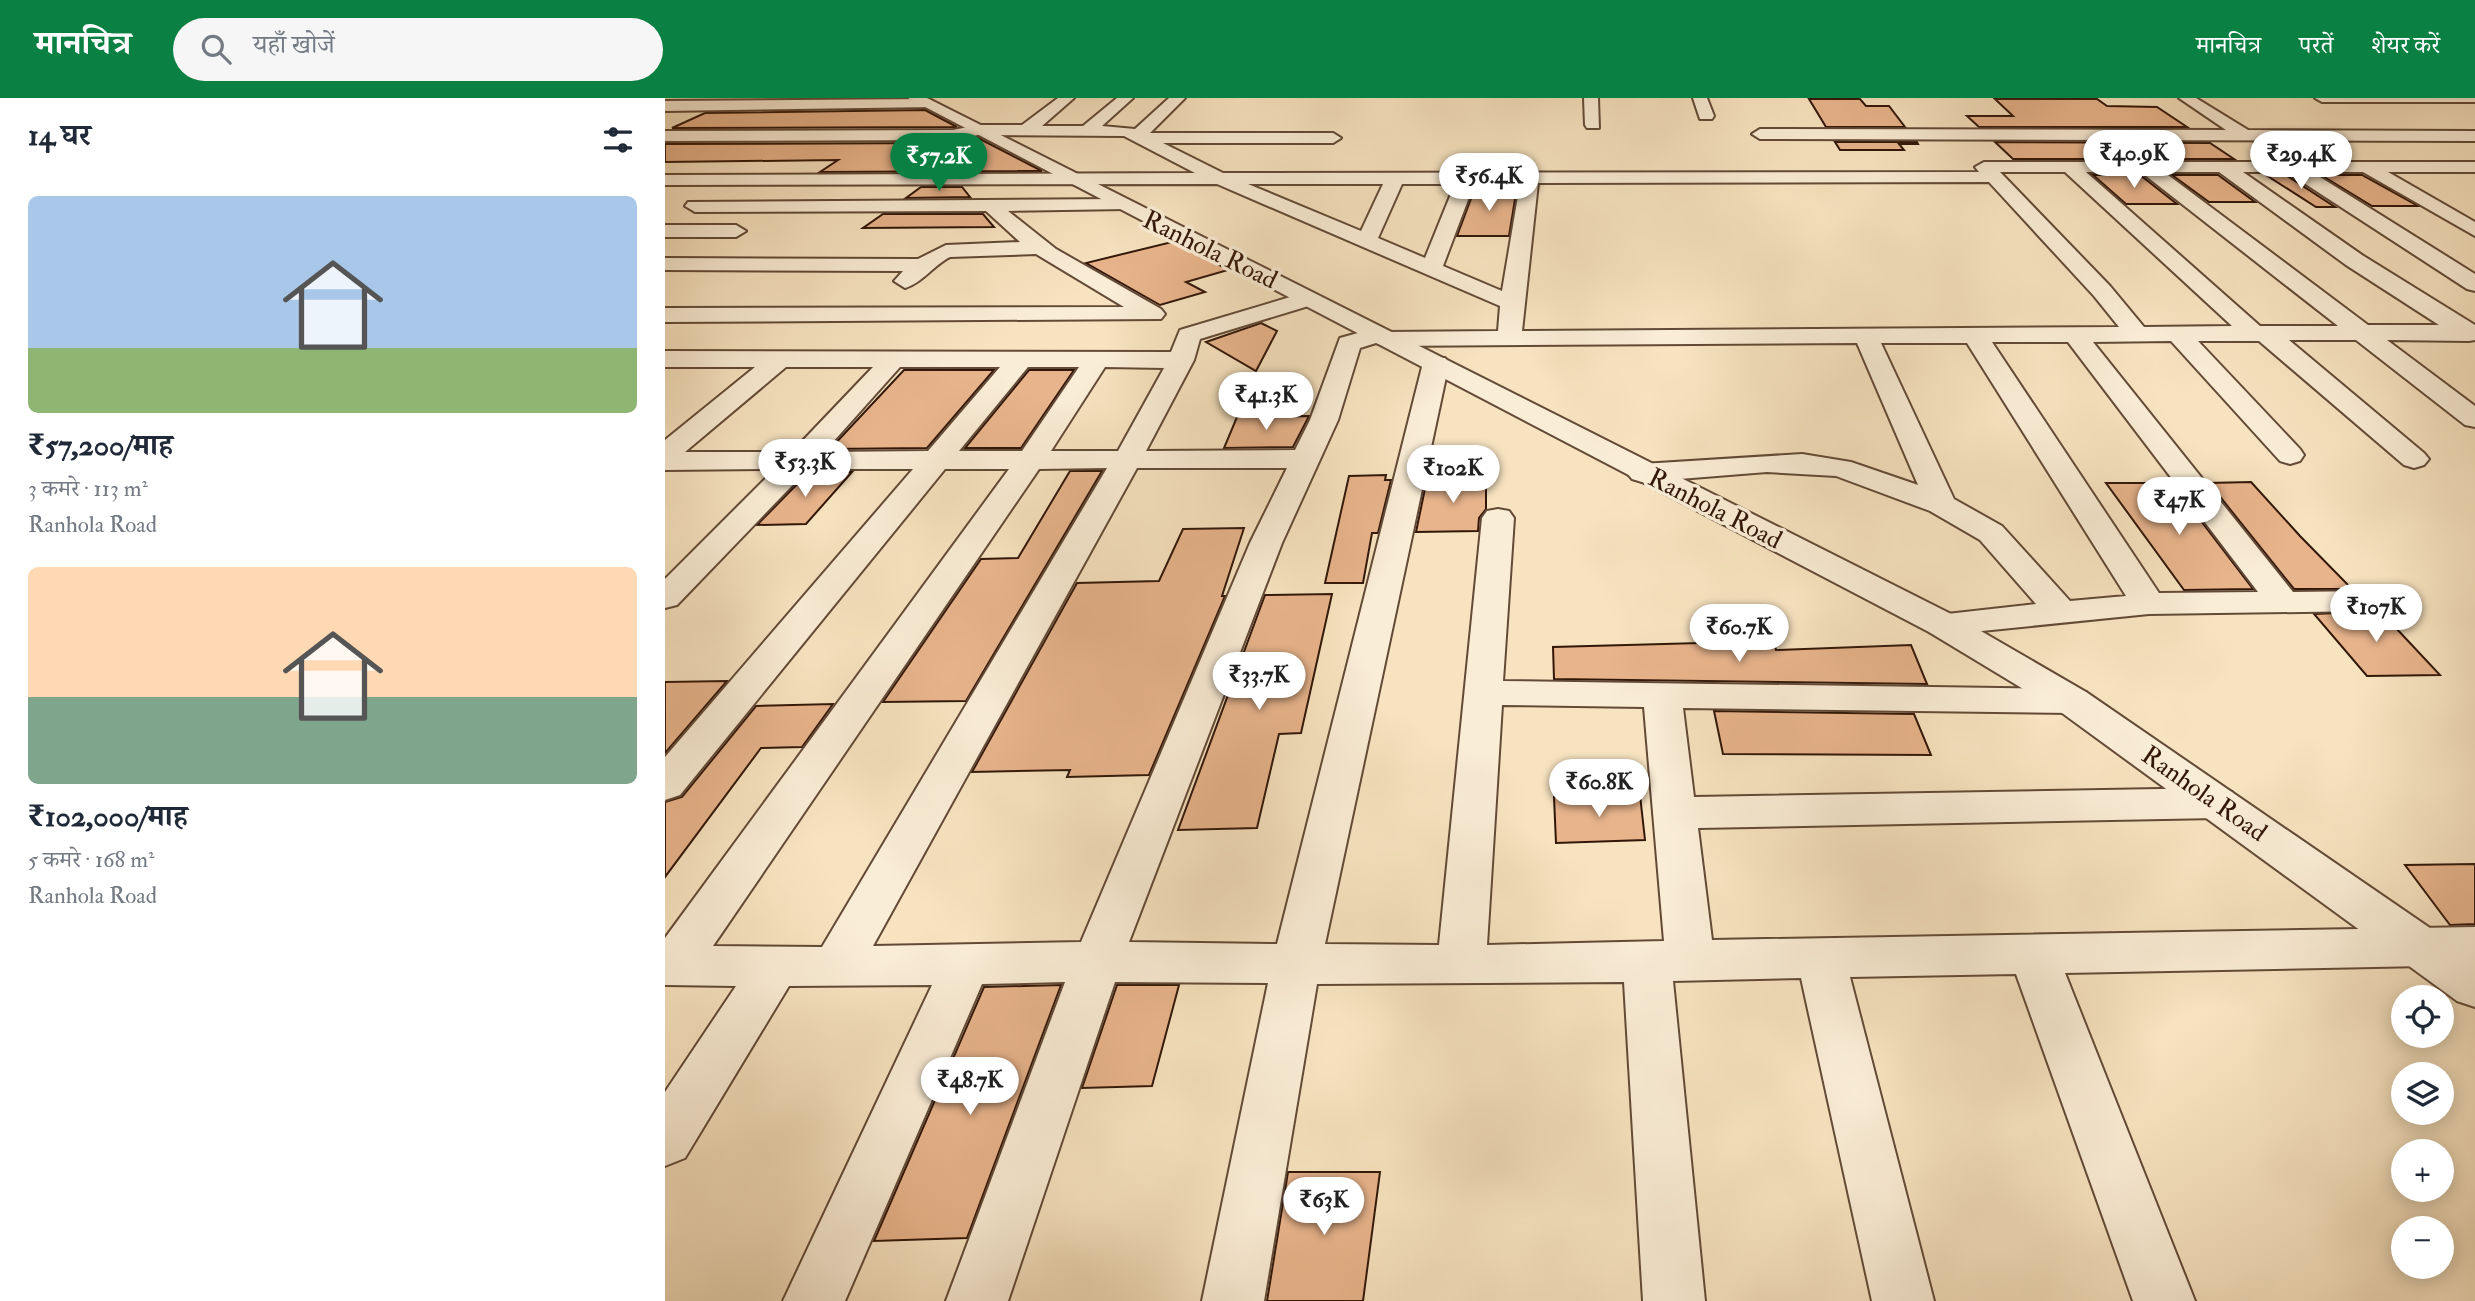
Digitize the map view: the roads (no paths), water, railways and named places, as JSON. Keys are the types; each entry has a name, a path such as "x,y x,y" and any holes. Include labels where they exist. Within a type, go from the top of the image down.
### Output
{"street":[{"path":"1026,140 1044,107 1067,98"},
{"path":"1090,128 1126,98"},
{"path":"1140,137 1178,98"},
{"path":"1591,98 1593,125"},
{"path":"1700,98 1706,116"},
{"path":"2322,98 2475,98"},
{"path":"665,106 840,101 952,125"},
{"path":"2186,107 2242,125 2264,149 2475,284"},
{"path":"665,118 952,125"},
{"path":"665,136 946,135 952,125"},
{"path":"665,152 952,125"},
{"name":"Ranhola Road","path":"952,125 1026,140 1074,178 1120,205 1436,363 1643,473 1942,624 2072,701 2475,986"},
{"path":"1760,134 1958,134 2242,125 2475,136"},
{"path":"1026,140 1090,128 1118,129 1140,137 1218,178 1512,303"},
{"path":"1140,137 1336,133 1309,178"},
{"path":"1893,134 1926,177"},
{"path":"1958,134 1990,172 2102,291 2136,333"},
{"path":"1970,148 2475,149"},
{"path":"665,163 738,163"},
{"path":"665,180 1926,177 2068,166 2435,167 2470,175"},
{"path":"2068,166 2259,333 2414,459"},
{"path":"2144,166 2475,419"},
{"path":"2222,166 2354,260 2472,334"},
{"path":"2367,167 2475,230"},
{"path":"1432,267 1467,177"},
{"path":"1510,337 1512,303 1530,177"},
{"path":"1366,242 1395,178"},
{"path":"679,206 994,208 1120,205"},
{"path":"994,208 1016,231 1039,248 1153,314 1185,348"},
{"path":"665,231 757,231"},
{"path":"946,231 1016,231"},
{"path":"867,315 890,288 935,255 961,248 1039,248"},
{"path":"665,264 923,265"},
{"path":"665,359 1097,360 1185,348 1307,299"},
{"path":"665,315 1153,314"},
{"path":"2177,333 2290,455"},
{"path":"1865,334 1941,504"},
{"path":"1973,334 2149,604"},
{"path":"2074,334 2284,603"},
{"path":"977,1301 1097,962 1266,543 1324,420 1349,343 1381,337 2472,334"},
{"path":"836,967 1127,460 1185,348"},
{"path":"665,598 800,461 894,359"},
{"path":"665,785 1021,359"},
{"path":"665,454 779,360"},
{"path":"668,966 1031,459 1097,360"},
{"path":"1233,1301 1296,965 1436,363"},
{"path":"665,461 936,458 1307,459"},
{"path":"1643,473 1803,463 1841,468 1941,504 1991,533 2060,611"},
{"path":"1461,965 1498,518"},
{"path":"1942,624 2149,604 2370,601"},
{"path":"1484,693 2072,701"},
{"path":"1662,695 1674,813 1668,961 1674,1301"},
{"path":"1674,813 2217,803"},
{"path":"668,966 836,967 1097,962 1461,965 2475,946"},
{"path":"2034,956 2164,1301"},
{"path":"1821,959 1903,1301"},
{"path":"814,1301 966,965"},
{"path":"665,1140 776,967"}]}
